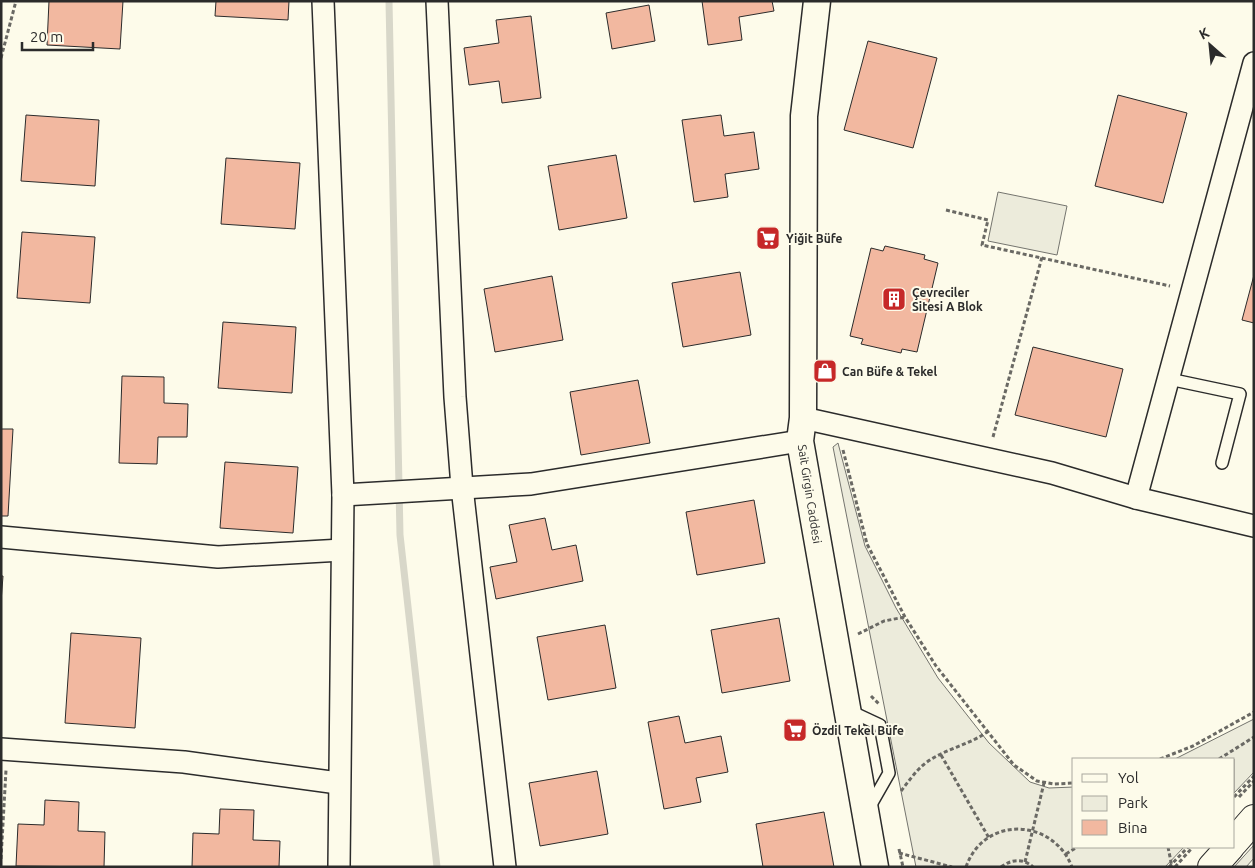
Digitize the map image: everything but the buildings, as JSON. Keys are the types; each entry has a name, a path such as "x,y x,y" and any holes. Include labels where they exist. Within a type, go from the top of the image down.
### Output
{"main road":[{"path":"1235,841 1254,819"},
{"path":"1212,867 1229,848"}],"street":[{"path":"323,1 343,495 338,783 339,867"},
{"path":"437,1 455,397 462,487 505,867"},
{"name":"Sait Girgin Caddesi","path":"817,1 804,116 802,430 847,710 875,867"},
{"name":"Sait Girgin Caddesi","path":"804,116 831,1"},
{"path":"1136,498 1254,63"},
{"path":"343,495 531,484 802,430 987,458 1052,473 1136,498 1254,526"},
{"path":"1,537 218,557 342,550"},
{"path":"4,749 184,762 338,783"}],"lane":[{"path":"1169,379 1240,394 1222,463"}],"path":[{"path":"1,58 16,1"},
{"path":"946,210 988,220 982,245 1193,291"},
{"path":"987,458 1042,257"},
{"path":"842,443 867,544 905,617 936,666 1014,765 1037,781 1044,783 1072,783"},
{"path":"853,626 855,636 884,621 905,617"},
{"path":"858,623 862,642"},
{"path":"869,687 871,696"},
{"path":"865,691 880,704 882,712"},
{"path":"1163,758 1193,746 1254,712"},
{"path":"897,798 913,775 928,761 975,740 987,732"},
{"path":"1221,758 1254,737"},
{"path":"1,859 4,749"},
{"path":"941,755 989,838"},
{"path":"1235,796 1254,776"},
{"path":"1235,802 1254,781"},
{"path":"1025,862 1044,783"},
{"path":"966,867 974,851 989,838 1007,830 1033,830 1052,839 1066,854 1072,867"},
{"path":"1066,854 1075,848"},
{"path":"1168,848 1172,866"},
{"path":"1172,866 1187,848"},
{"path":"1172,866 1192,848"},
{"path":"896,851 952,867"},
{"path":"1001,867 1014,860 1025,862 1034,867"}],"green space":[{"path":"998,192 1067,206 1057,255 988,241"},
{"path":"838,443 865,546 896,608 938,678 989,743 1030,782 1049,788 1072,787 1072,848 1183,848 1165,867 916,867 833,447"},
{"path":"1254,719 1254,772 1235,792 1235,758 1177,758"},
{"path":"1254,845 1254,858 1246,867 1234,867"}],"waterway":[{"path":"389,1 400,535 437,867"}],"place":[{"name":"Yiğit Büfe","path":"768,238"},
{"name":"Çevreciler Sitesi A Blok","path":"894,299"},
{"name":"Can Büfe & Tekel","path":"825,371"},
{"name":"Özdil Tekel Büfe","path":"795,730"}]}
